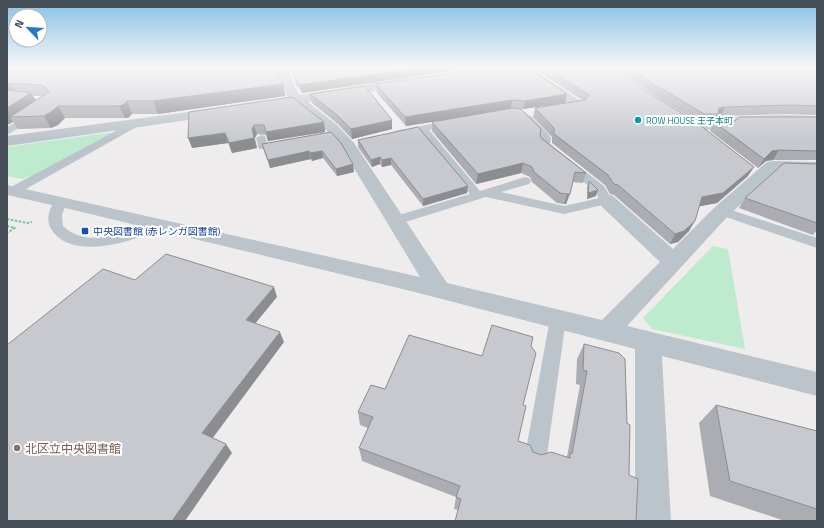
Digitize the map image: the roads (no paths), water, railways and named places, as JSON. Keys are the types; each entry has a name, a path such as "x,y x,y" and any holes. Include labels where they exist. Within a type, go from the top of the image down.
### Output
{"street":[{"path":"290,92 292,97 298,100 333,128 397,220 439,290"},
{"path":"253,107 298,100 374,92"},
{"path":"560,92 578,104"},
{"path":"7,141 230,110"},
{"path":"727,126 721,121 786,119 817,120"},
{"path":"607,331 722,211 754,173 773,166 817,167"},
{"path":"10,191 61,201 439,290 817,384"},
{"path":"606,200 673,262"},
{"path":"648,342 653,521"}],"lane":[{"path":"562,107 578,104"},
{"path":"7,132 43,108"},
{"path":"421,128 482,194 564,210 606,200 600,189 544,145 546,138 520,113 539,111"},
{"path":"388,135 399,129 421,128 459,122"},
{"path":"10,191 136,123"},
{"path":"715,143 693,126 727,126"},
{"path":"261,138 263,147 293,142"},
{"path":"397,220 525,181"},
{"path":"61,201 54,217 55,225 61,233 78,241 91,242 113,240 129,236 160,224"},
{"path":"722,211 817,243"},
{"path":"536,455 558,319"}],"place":[{"name":"ROW HOUSE 王子本町","path":"638,120"},
{"name":"中央図書館 (赤レンガ図書館)","path":"85,231"},
{"name":"北区立中央図書館","path":"17,448"}]}
